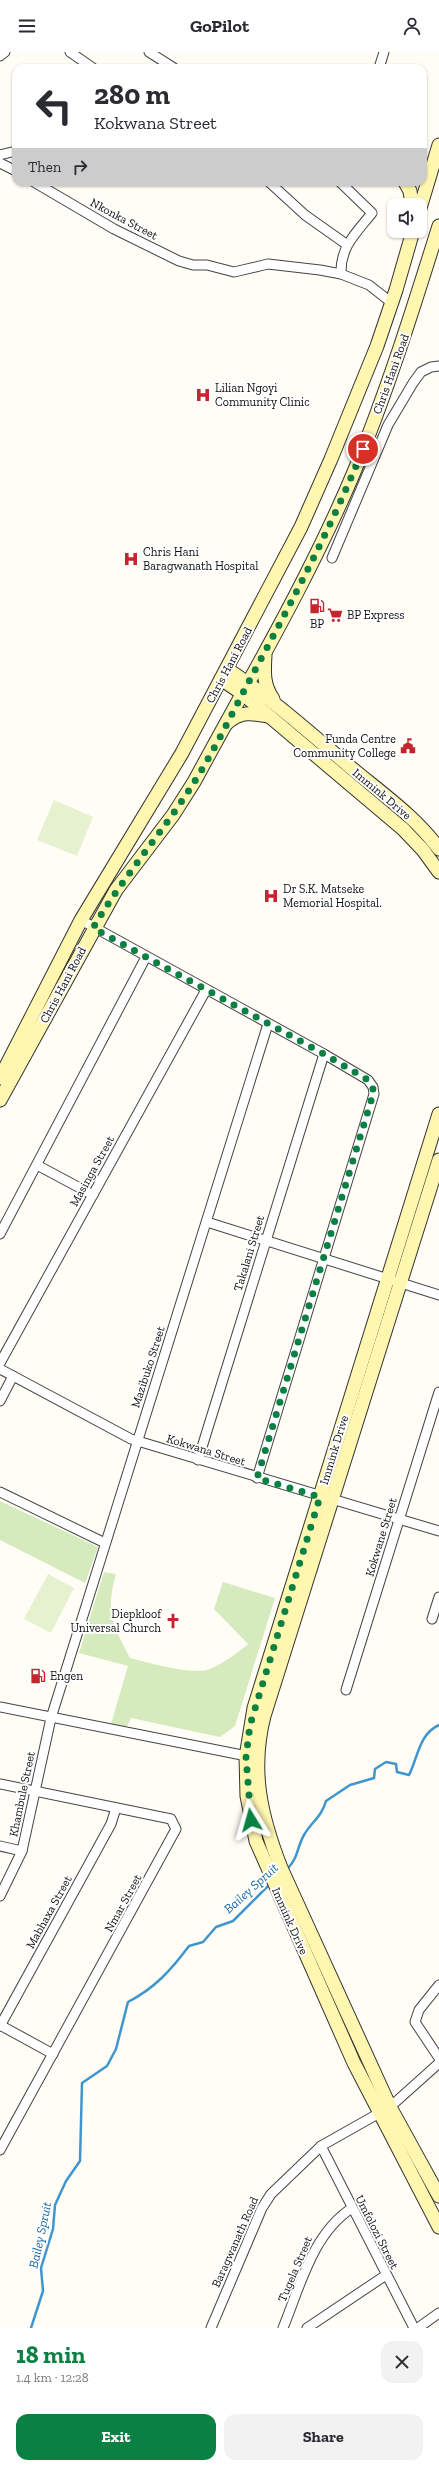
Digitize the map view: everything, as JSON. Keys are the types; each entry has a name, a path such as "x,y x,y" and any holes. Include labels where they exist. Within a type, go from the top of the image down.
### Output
{"main road":[{"path":"423,198 439,145"},
{"path":"427,161 435,158"},
{"path":"407,186 411,198"},
{"name":"Chris Hani Road","path":"0,1100 93,928 116,890 173,815 194,782 317,553 356,466 393,368 439,226"},
{"name":"Chris Hani Road","path":"0,1078 81,920 182,753 301,527 337,445 392,303 410,238"},
{"path":"266,650 264,674 266,687 277,705"},
{"path":"224,674 245,688"},
{"name":"Immink Drive","path":"245,688 277,705 403,811 439,849"},
{"name":"Immink Drive","path":"245,688 270,717 385,814 423,850 439,872"},
{"path":"224,726 241,714 251,713 270,717"},
{"name":"Immink Drive","path":"439,1114 333,1501 252,1758 266,1830 281,1868 385,2110 439,2226"},
{"name":"Immink Drive","path":"439,1160 394,1280 320,1497 254,1708 251,1820 256,1841 272,1881 354,2063 439,2196"}],"street":[{"path":"0,56 5,52"},
{"path":"70,52 87,64"},
{"path":"149,52 168,64"},
{"path":"380,64 384,52"},
{"path":"0,155 12,152"},
{"path":"0,163 12,169"},
{"name":"Nkonka Street","path":"41,186 114,229 179,261 194,265 207,265 234,272 261,265 280,264 340,274 369,285 392,303"},
{"path":"273,186 305,215 346,244"},
{"path":"340,274 340,260 346,244 372,213 344,186"},
{"path":"332,558 388,425 413,382 422,372 431,367 439,366"},
{"path":"81,920 93,928 324,1054 372,1083 374,1094 257,1478"},
{"path":"0,1234 146,957"},
{"name":"Masinga Street","path":"0,1363 206,990"},
{"name":"Mazibuko Street","path":"51,1718 268,1024"},
{"name":"Takalani Street","path":"198,1460 324,1054"},
{"path":"37,1165 93,1195"},
{"path":"207,1222 439,1295"},
{"name":"Kokwana Street","path":"0,1369 138,1441 333,1501 439,1531"},
{"path":"0,1401 13,1376"},
{"name":"Kokwane Street","path":"346,1690 439,1392"},
{"path":"0,1492 105,1543"},
{"path":"432,1619 439,1597"},
{"path":"0,1708 252,1758"},
{"name":"Khambule Street","path":"0,1896 22,1851 51,1718"},
{"name":"Nmar Street","path":"0,1784 171,1819 176,1825 175,1833 0,2150"},
{"name":"Mabhaxa Street","path":"0,2025 111,1824 116,1808"},
{"path":"0,1846 22,1851"},
{"path":"439,1985 419,2010 415,2022 439,2058"},
{"path":"0,2025 53,2054"},
{"name":"Baragwanath Road","path":"211,2328 265,2204 285,2180 321,2146 385,2110 439,2062"},
{"name":"Umfolozi Street","path":"321,2146 414,2328"},
{"name":"Tugela Street","path":"283,2328 319,2242 335,2222 352,2208"},
{"path":"307,2328 386,2275"},
{"path":"418,2328 439,2313"}],"green space":[{"path":"54,800 93,817 77,856 37,840"},
{"path":"0,1501 98,1547 85,1583 0,1540"},
{"path":"104,1572 116,1574 111,1599 112,1618 130,1658 190,1671 207,1670 217,1666 248,1644 214,1609 223,1582 275,1598 235,1726 220,1737 131,1718 127,1727 111,1724 128,1666 79,1653"},
{"path":"48,1574 74,1588 51,1633 24,1619"}],"waterway":[{"name":"Bailey Spruit","path":"287,1869 291,1865 304,1835 322,1812 326,1801 350,1785 374,1778 375,1769 386,1762 396,1764 397,1772 409,1775 423,1740 432,1729 439,1725"},
{"name":"Bailey Spruit","path":"31,2328 43,2291 41,2268 53,2229 55,2205 66,2181 80,2161 82,2083 107,2066 116,2049 128,2002 138,1997 162,1978 189,1946 203,1942 216,1927 233,1921 271,1883"}],"place":[{"name":"Lilian Ngoyi Community Clinic","path":"203,395"},
{"name":"Chris Hani Baragwanath Hospital","path":"131,559"},
{"name":"BP","path":"317,606"},
{"name":"BP Express","path":"335,615"},
{"name":"Funda Centre Community College","path":"408,746"},
{"name":"Dr S.K. Matseke Memorial Hospital.","path":"271,896"},
{"name":"Diepkloof Universal Church","path":"173,1621"},
{"name":"Engen","path":"38,1676"}],"route":[{"path":"251,1820 247,1796 246,1757 250,1725 320,1497 257,1478 374,1091 372,1083 368,1080 324,1054 93,928 116,890 135,863 173,815 194,782 291,604 322,542 363,449"}]}
